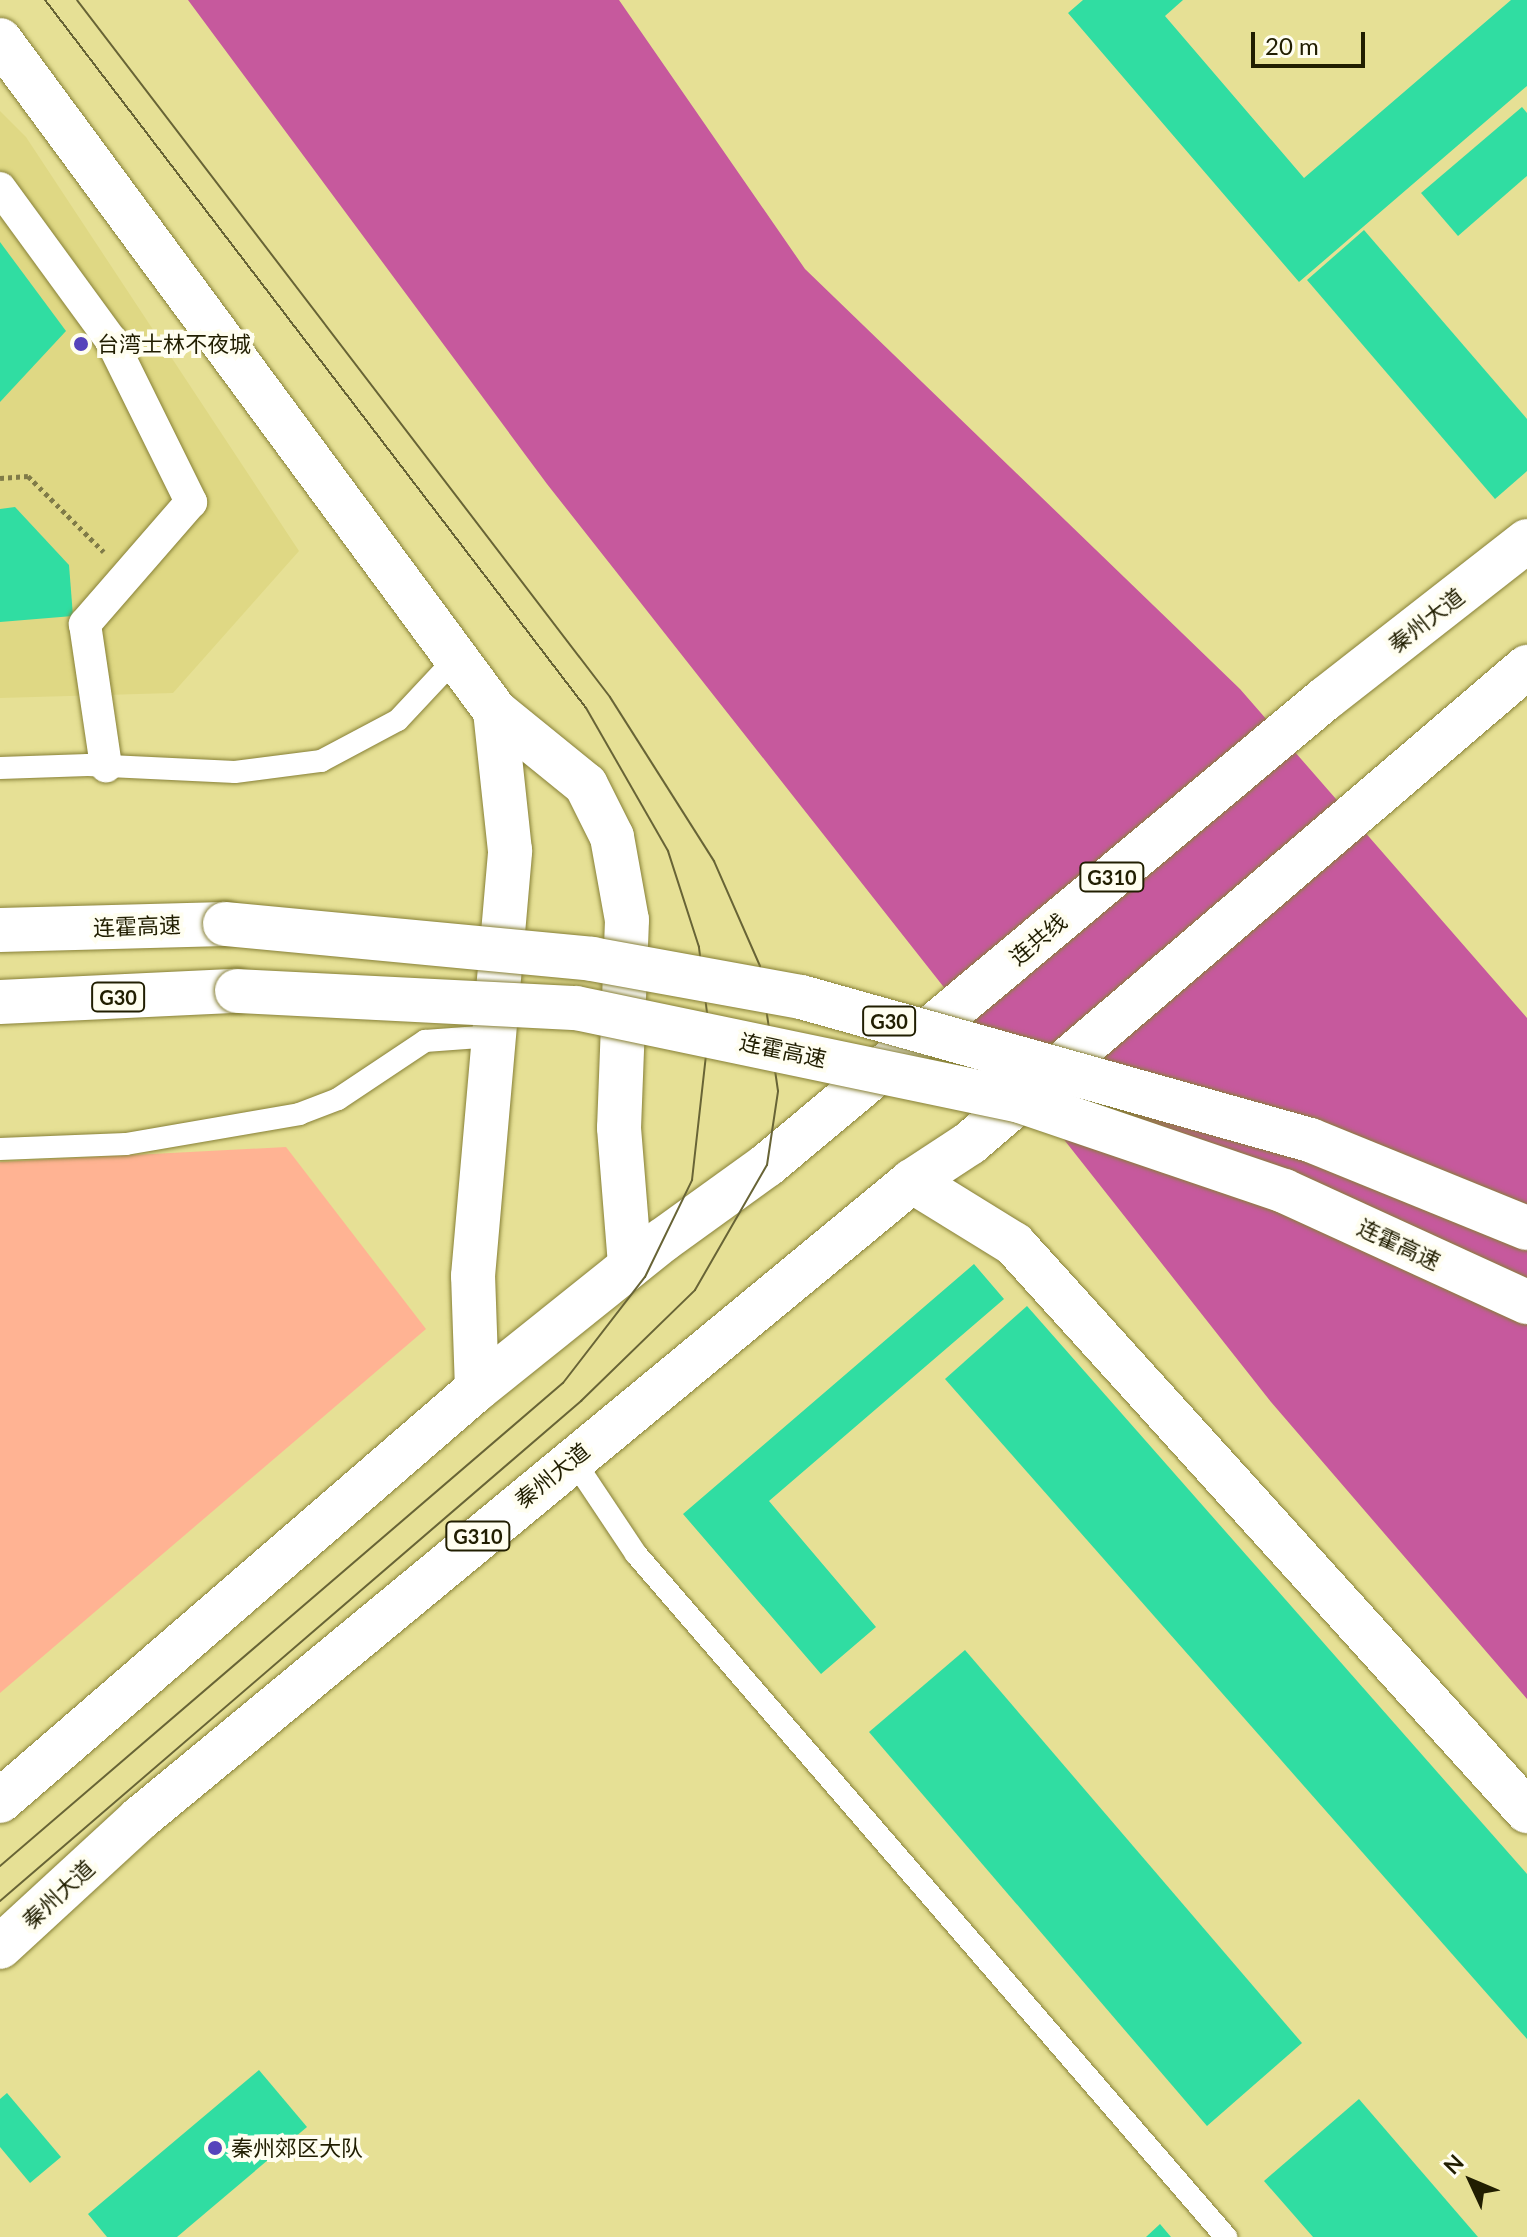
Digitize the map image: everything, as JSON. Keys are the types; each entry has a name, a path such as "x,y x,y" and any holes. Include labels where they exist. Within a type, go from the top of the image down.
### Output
{"main road":[{"path":"0,40 495,711 586,785 612,837 627,920 619,1128 630,1266"},
{"name":"秦州大道","path":"1326,698 1527,541"},
{"name":"秦州大道","path":"0,1947 139,1819 572,1458 912,1181 970,1143 1527,667"},
{"name":"连共线","path":"630,1266 767,1165 1326,698"},
{"path":"477,1389 473,1276 510,851 495,711"},
{"name":"连霍高速","path":"0,930 225,924 592,959 801,997 1310,1140 1527,1228"},
{"name":"连霍高速","path":"0,1002 237,991 576,1008 1020,1101 1284,1191 1527,1302"},
{"path":"912,1181 1014,1244 1527,1811"},
{"name":"G310","path":"0,1801 477,1389 630,1266"}],"street":[{"path":"0,188 111,340 191,502 85,624 106,766"}],"lane":[{"path":"0,768 106,766 235,772 321,761 398,720 457,657"},
{"path":"0,1149 126,1144 299,1114 338,1099 425,1041 493,1036"},
{"path":"572,1458 636,1554 1226,2237"}],"path":[{"path":"0,478 28,476 127,576"}],"shaded area":[{"path":"188,0 619,0 805,269 1240,689 1527,1018 1527,1699 1271,1402 547,484"},
{"name":"台湾士林不夜城","path":"0,111 26,137 299,551 173,693 0,698"},
{"path":"286,1147 426,1329 0,1693 0,1162"}],"building":[{"path":"1083,0 1183,0 1165,16 1304,178 1511,0 1527,0 1527,86 1299,282 1068,13"},
{"path":"1522,107 1527,113 1527,176 1458,236 1421,193"},
{"path":"1364,230 1527,419 1527,471 1495,499 1307,280"},
{"path":"0,242 66,331 0,402"},
{"path":"15,507 69,565 73,616 0,622 0,509"},
{"path":"974,1264 1004,1299 769,1501 876,1627 821,1674 683,1514"},
{"path":"1027,1306 1527,1874 1527,2039 945,1379"},
{"path":"965,1650 1302,2043 1207,2126 869,1732"},
{"path":"259,2070 307,2127 177,2237 107,2237 88,2214"},
{"path":"7,2093 61,2157 30,2183 0,2147 0,2099"},
{"path":"1359,2099 1478,2237 1313,2237 1264,2181"},
{"path":"1160,2224 1171,2237 1146,2237"}],"tram line":[{"path":"0,1866 563,1383 645,1277 692,1180 709,1029 699,947 668,851 586,708 45,0"},
{"path":"0,1901 581,1401 695,1290 767,1165 778,1091 760,966 714,861 610,697 77,0"}],"place":[{"name":"台湾士林不夜城","path":"81,344"},
{"name":"秦州郊区大队","path":"215,2148"}]}
